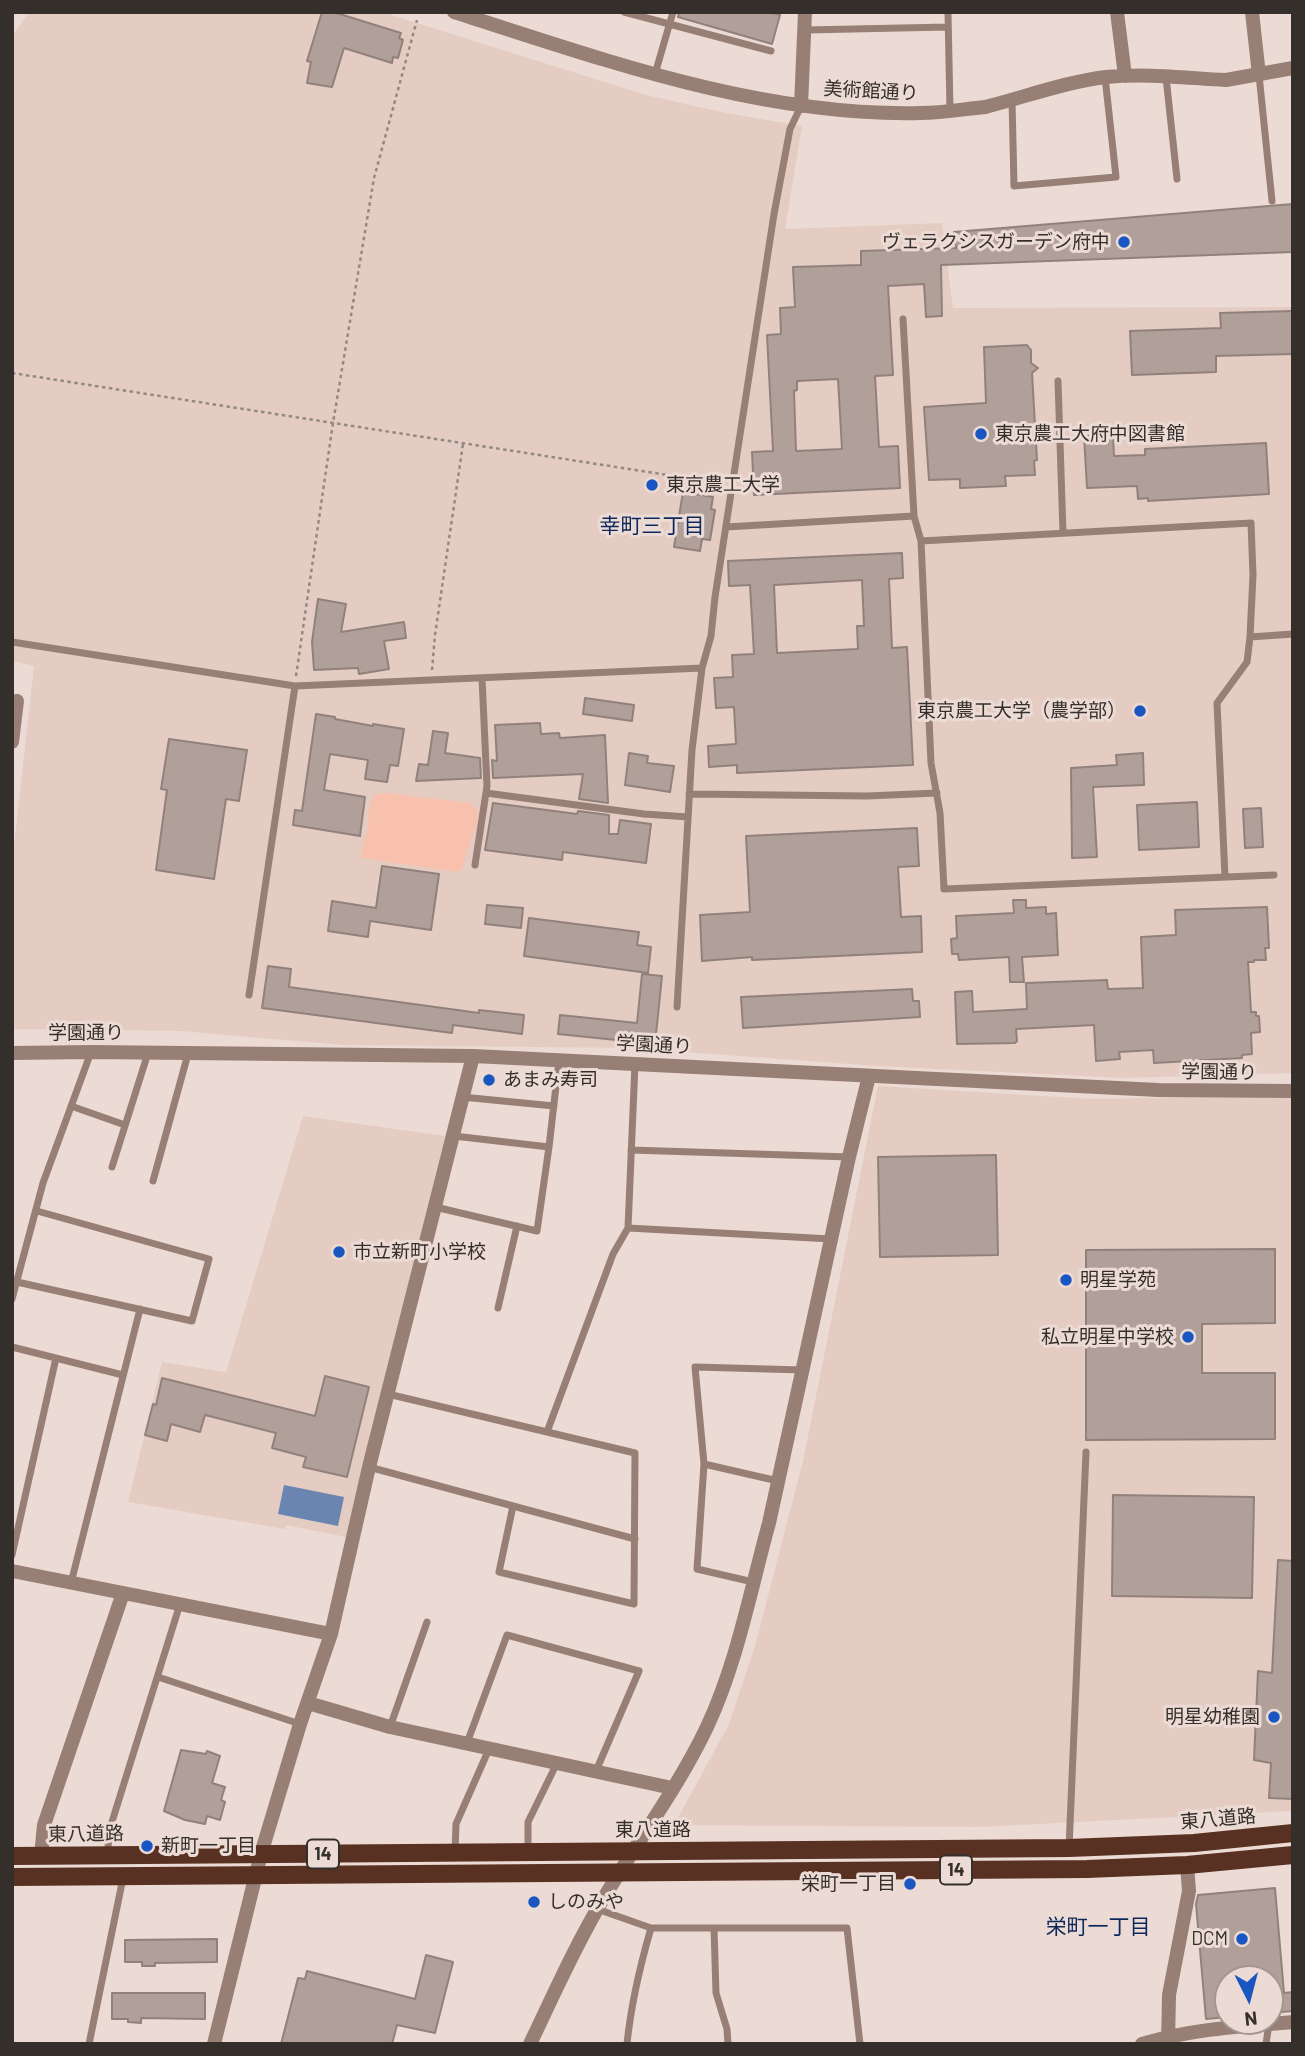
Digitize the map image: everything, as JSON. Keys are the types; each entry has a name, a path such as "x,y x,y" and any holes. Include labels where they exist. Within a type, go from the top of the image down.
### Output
{"main road":[{"name":"東八道路","path":"12,1856 1069,1849 1194,1843 1293,1833"},
{"path":"1068,1870 1069,1849"},
{"name":"14","path":"12,1877 1068,1870 1187,1865 1293,1855"}],"street":[{"name":"美術館通り","path":"454,12 477,16 655,75 801,106 873,112 922,113 985,107 1105,77 1166,76 1226,80 1293,68"},
{"path":"801,106 805,12"},
{"path":"1117,12 1125,76"},
{"path":"1252,12 1259,75"},
{"path":"12,742 15,701"},
{"name":"学園通り","path":"13,1056 91,1052 473,1056 1158,1090 1293,1091"},
{"path":"215,2044 255,1875 300,1724 331,1634 369,1467 473,1056"},
{"path":"530,2044 597,1909 673,1788 706,1729 732,1667 769,1524 849,1157 870,1076"},
{"path":"12,1571 331,1634"},
{"path":"41,1856 44,1825 123,1593"},
{"path":"308,1703 390,1727 673,1788"},
{"path":"1168,2040 1169,1995 1189,1891 1187,1865"},
{"path":"1142,2044 1214,2033"}],"lane":[{"path":"624,12 771,51"},
{"path":"655,75 673,12"},
{"path":"948,12 950,111"},
{"path":"805,30 948,27"},
{"path":"1259,75 1272,201"},
{"path":"1166,76 1177,179"},
{"path":"1012,100 1014,186 1116,177 1105,77"},
{"path":"677,1007 692,750 702,668 711,636 787,141 801,106"},
{"path":"903,319 914,516 921,541 931,763 940,813 944,889 1274,875"},
{"path":"1058,382 1063,533"},
{"path":"726,527 914,516"},
{"path":"921,541 1251,523 1253,575 1247,662 1217,703 1225,877"},
{"path":"1250,636 1293,634"},
{"path":"12,642 295,686 702,668"},
{"path":"475,865 486,793 482,678"},
{"path":"249,995 295,686"},
{"path":"486,793 644,814 688,817"},
{"path":"689,794 867,796 936,793"},
{"path":"12,1299 43,1182 91,1052"},
{"path":"112,1167 149,1053"},
{"path":"153,1181 188,1053"},
{"path":"435,1207 537,1231 559,1060"},
{"path":"547,1432 613,1254 628,1228 635,1063"},
{"path":"461,1097 554,1106"},
{"path":"71,1106 125,1125"},
{"path":"454,1136 549,1147"},
{"path":"631,1150 849,1157"},
{"path":"17,1282 192,1321 209,1259 37,1211"},
{"path":"498,1308 517,1226"},
{"path":"628,1228 832,1239"},
{"path":"71,1583 140,1309"},
{"path":"12,1347 123,1375"},
{"path":"12,1555 56,1358"},
{"path":"752,1582 697,1569 704,1464 695,1367 803,1370"},
{"path":"388,1394 635,1453 634,1604 499,1572 513,1506"},
{"path":"1069,1849 1086,1452"},
{"path":"704,1464 779,1481"},
{"path":"369,1467 635,1539"},
{"path":"107,1855 111,1825 180,1604"},
{"path":"390,1727 428,1622"},
{"path":"467,1743 507,1635 639,1671 596,1771"},
{"path":"158,1677 300,1724"},
{"path":"455,1853 456,1825 489,1748"},
{"path":"528,1853 528,1822 558,1763"},
{"path":"89,2044 124,1877"},
{"path":"597,1909 651,1928 847,1928 860,2044"},
{"path":"627,2044 635,1988 651,1928"},
{"path":"714,1928 716,1993 727,2029 728,2044"}],"path":[{"path":"295,686 333,423 374,178 417,20"},
{"path":"12,373 733,485"},
{"path":"431,680 463,443"}],"shaded area":[{"name":"東京農工大学","path":"29,12 382,12 646,95 802,126 785,229 942,223 953,308 1293,307 1293,1073 1123,1078 876,1066 629,1048 342,1045 181,1031 12,1029 12,863 34,666 12,661 12,37"},
{"path":"387,793 470,803 477,809 477,823 462,868 458,872 361,858 372,799 375,795"},
{"name":"明星学苑","path":"878,1086 1094,1099 1293,1095 1293,1811 980,1827 674,1825 728,1726 755,1646 803,1461"},
{"name":"市立新町小学校","path":"303,1116 445,1136 346,1537 286,1525 285,1529 128,1502 162,1362 226,1372"}],"water":[{"path":"284,1485 344,1497 338,1526 278,1514"}],"building":[{"path":"322,12 333,12 401,33 399,38 403,40 398,58 393,57 392,63 344,48 332,87 307,83 311,62 307,61"},
{"path":"679,12 771,12 780,15 772,44 678,17"},
{"path":"1293,204 1293,252 941,265 942,316 926,317 924,284 888,286 893,375 875,376 879,447 898,446 900,488 754,495 752,452 773,451 767,335 781,334 780,308 795,307 793,267 861,265 861,251 956,248 954,232","holes":["838,379 842,449 796,451 794,391 797,390 797,381"]},
{"path":"1293,311 1293,354 1216,356 1216,372 1132,375 1130,331 1221,328 1220,313"},
{"name":"東京農工大府中図書館","path":"1027,345 1031,350 1031,363 1038,368 1032,373 1037,460 1034,461 1035,475 1005,476 1006,486 960,488 960,479 929,480 924,407 986,403 984,347"},
{"path":"1113,435 1114,456 1145,455 1145,449 1266,443 1269,494 1148,501 1148,498 1138,499 1137,486 1087,488 1084,436"},
{"path":"683,492 713,497 711,509 715,510 710,540 702,539 700,551 674,547"},
{"path":"902,553 903,578 889,579 892,648 907,647 913,765 737,773 737,765 709,767 708,746 736,744 734,707 716,708 714,678 733,677 732,655 754,654 750,585 729,586 728,561","holes":["862,580 864,626 857,626 858,649 777,653 774,585"]},
{"path":"318,599 346,604 341,632 404,622 406,638 384,641 389,669 359,674 358,668 314,670 312,642"},
{"path":"585,698 634,705 632,721 583,714"},
{"path":"316,714 373,726 404,729 398,766 390,765 387,782 365,779 368,760 330,754 324,790 365,797 360,836 293,825 295,810 302,811"},
{"path":"540,723 541,734 559,733 560,738 605,735 608,803 579,799 583,774 493,778 492,760 497,761 495,725"},
{"path":"433,731 448,733 445,753 480,758 481,778 416,781 419,764 428,765"},
{"path":"169,739 247,750 239,801 226,799 214,879 156,870 167,790 161,789"},
{"path":"629,753 648,756 647,763 674,766 670,792 625,785"},
{"path":"1143,753 1144,785 1093,787 1097,857 1072,858 1071,768 1117,765 1116,755"},
{"path":"1197,802 1199,847 1139,850 1137,805"},
{"path":"493,803 577,814 578,811 609,815 609,834 618,834 620,820 651,824 646,863 563,852 562,860 485,850"},
{"path":"1261,808 1263,847 1245,848 1243,809"},
{"path":"917,828 919,866 898,867 901,917 921,916 922,952 702,961 700,915 750,912 746,836"},
{"path":"382,866 439,874 431,930 370,921 368,937 328,931 332,901 376,908"},
{"path":"1013,900 1026,900 1026,908 1046,907 1046,914 1056,913 1058,955 1022,957 1024,982 1010,982 1009,957 959,960 958,954 952,954 951,939 957,938 956,916 1014,913"},
{"path":"487,905 523,908 521,928 485,924"},
{"path":"1267,907 1269,948 1265,948 1266,960 1248,962 1251,1012 1256,1012 1256,1016 1259,1016 1260,1032 1251,1033 1252,1054 1242,1055 1242,1058 1154,1063 1153,1050 1119,1052 1120,1059 1096,1061 1094,1025 1016,1029 1015,1043 957,1044 955,992 972,991 973,1012 1027,1009 1026,983 1107,980 1108,989 1143,988 1141,937 1176,935 1175,910"},
{"path":"529,918 639,932 637,945 651,947 648,973 524,956"},
{"path":"268,966 291,969 289,987 479,1013 479,1010 524,1015 522,1034 453,1025 452,1033 262,1008"},
{"path":"642,974 662,976 655,1044 558,1034 560,1015 637,1023"},
{"path":"912,989 913,1001 919,1001 920,1017 743,1028 741,997"},
{"path":"996,1155 998,1255 880,1257 878,1157"},
{"path":"1275,1249 1275,1323 1202,1324 1202,1373 1275,1373 1275,1439 1086,1440 1086,1250"},
{"path":"325,1376 369,1387 347,1477 303,1467 306,1457 272,1448 276,1433 205,1415 200,1432 171,1424 167,1441 145,1435 162,1378 315,1416"},
{"path":"1113,1495 1254,1497 1252,1598 1112,1596"},
{"name":"明星幼稚園","path":"1278,1560 1293,1561 1293,1799 1269,1798 1271,1763 1254,1760 1258,1671 1272,1673"},
{"path":"181,1750 206,1754 207,1751 220,1756 212,1783 225,1787 221,1800 225,1802 220,1820 207,1816 205,1824 185,1820 164,1811"},
{"path":"1275,1888 1282,1965 1214,1965 1214,2018 1206,2019 1196,1904 1198,1895"},
{"path":"217,1939 217,1962 155,1963 155,1966 142,1966 142,1962 125,1962 125,1940"},
{"path":"426,1955 453,1962 435,2033 397,2025 392,2044 281,2044 298,1978 305,1979 307,1971 415,1999"},
{"path":"1293,1992 1293,2011 1284,2012 1284,1993"},
{"path":"112,1993 205,1993 205,2019 141,2018 141,2023 128,2022 128,2019 112,2019"}],"place":[{"name":"ヴェラクシスガーデン府中","path":"1124,242"},
{"name":"東京農工大府中図書館","path":"981,434"},
{"name":"東京農工大学","path":"652,485"},
{"name":"東京農工大学（農学部）","path":"1140,711"},
{"name":"あまみ寿司","path":"489,1080"},
{"name":"市立新町小学校","path":"339,1252"},
{"name":"明星学苑","path":"1066,1280"},
{"name":"私立明星中学校","path":"1188,1337"},
{"name":"明星幼稚園","path":"1274,1717"},
{"name":"新町一丁目","path":"147,1846"},
{"name":"栄町一丁目","path":"910,1884"},
{"name":"しのみや","path":"534,1902"},
{"name":"DCM","path":"1242,1939"}],"district":[{"name":"幸町三丁目","path":"652,526"},
{"name":"栄町一丁目","path":"1098,1927"}]}
